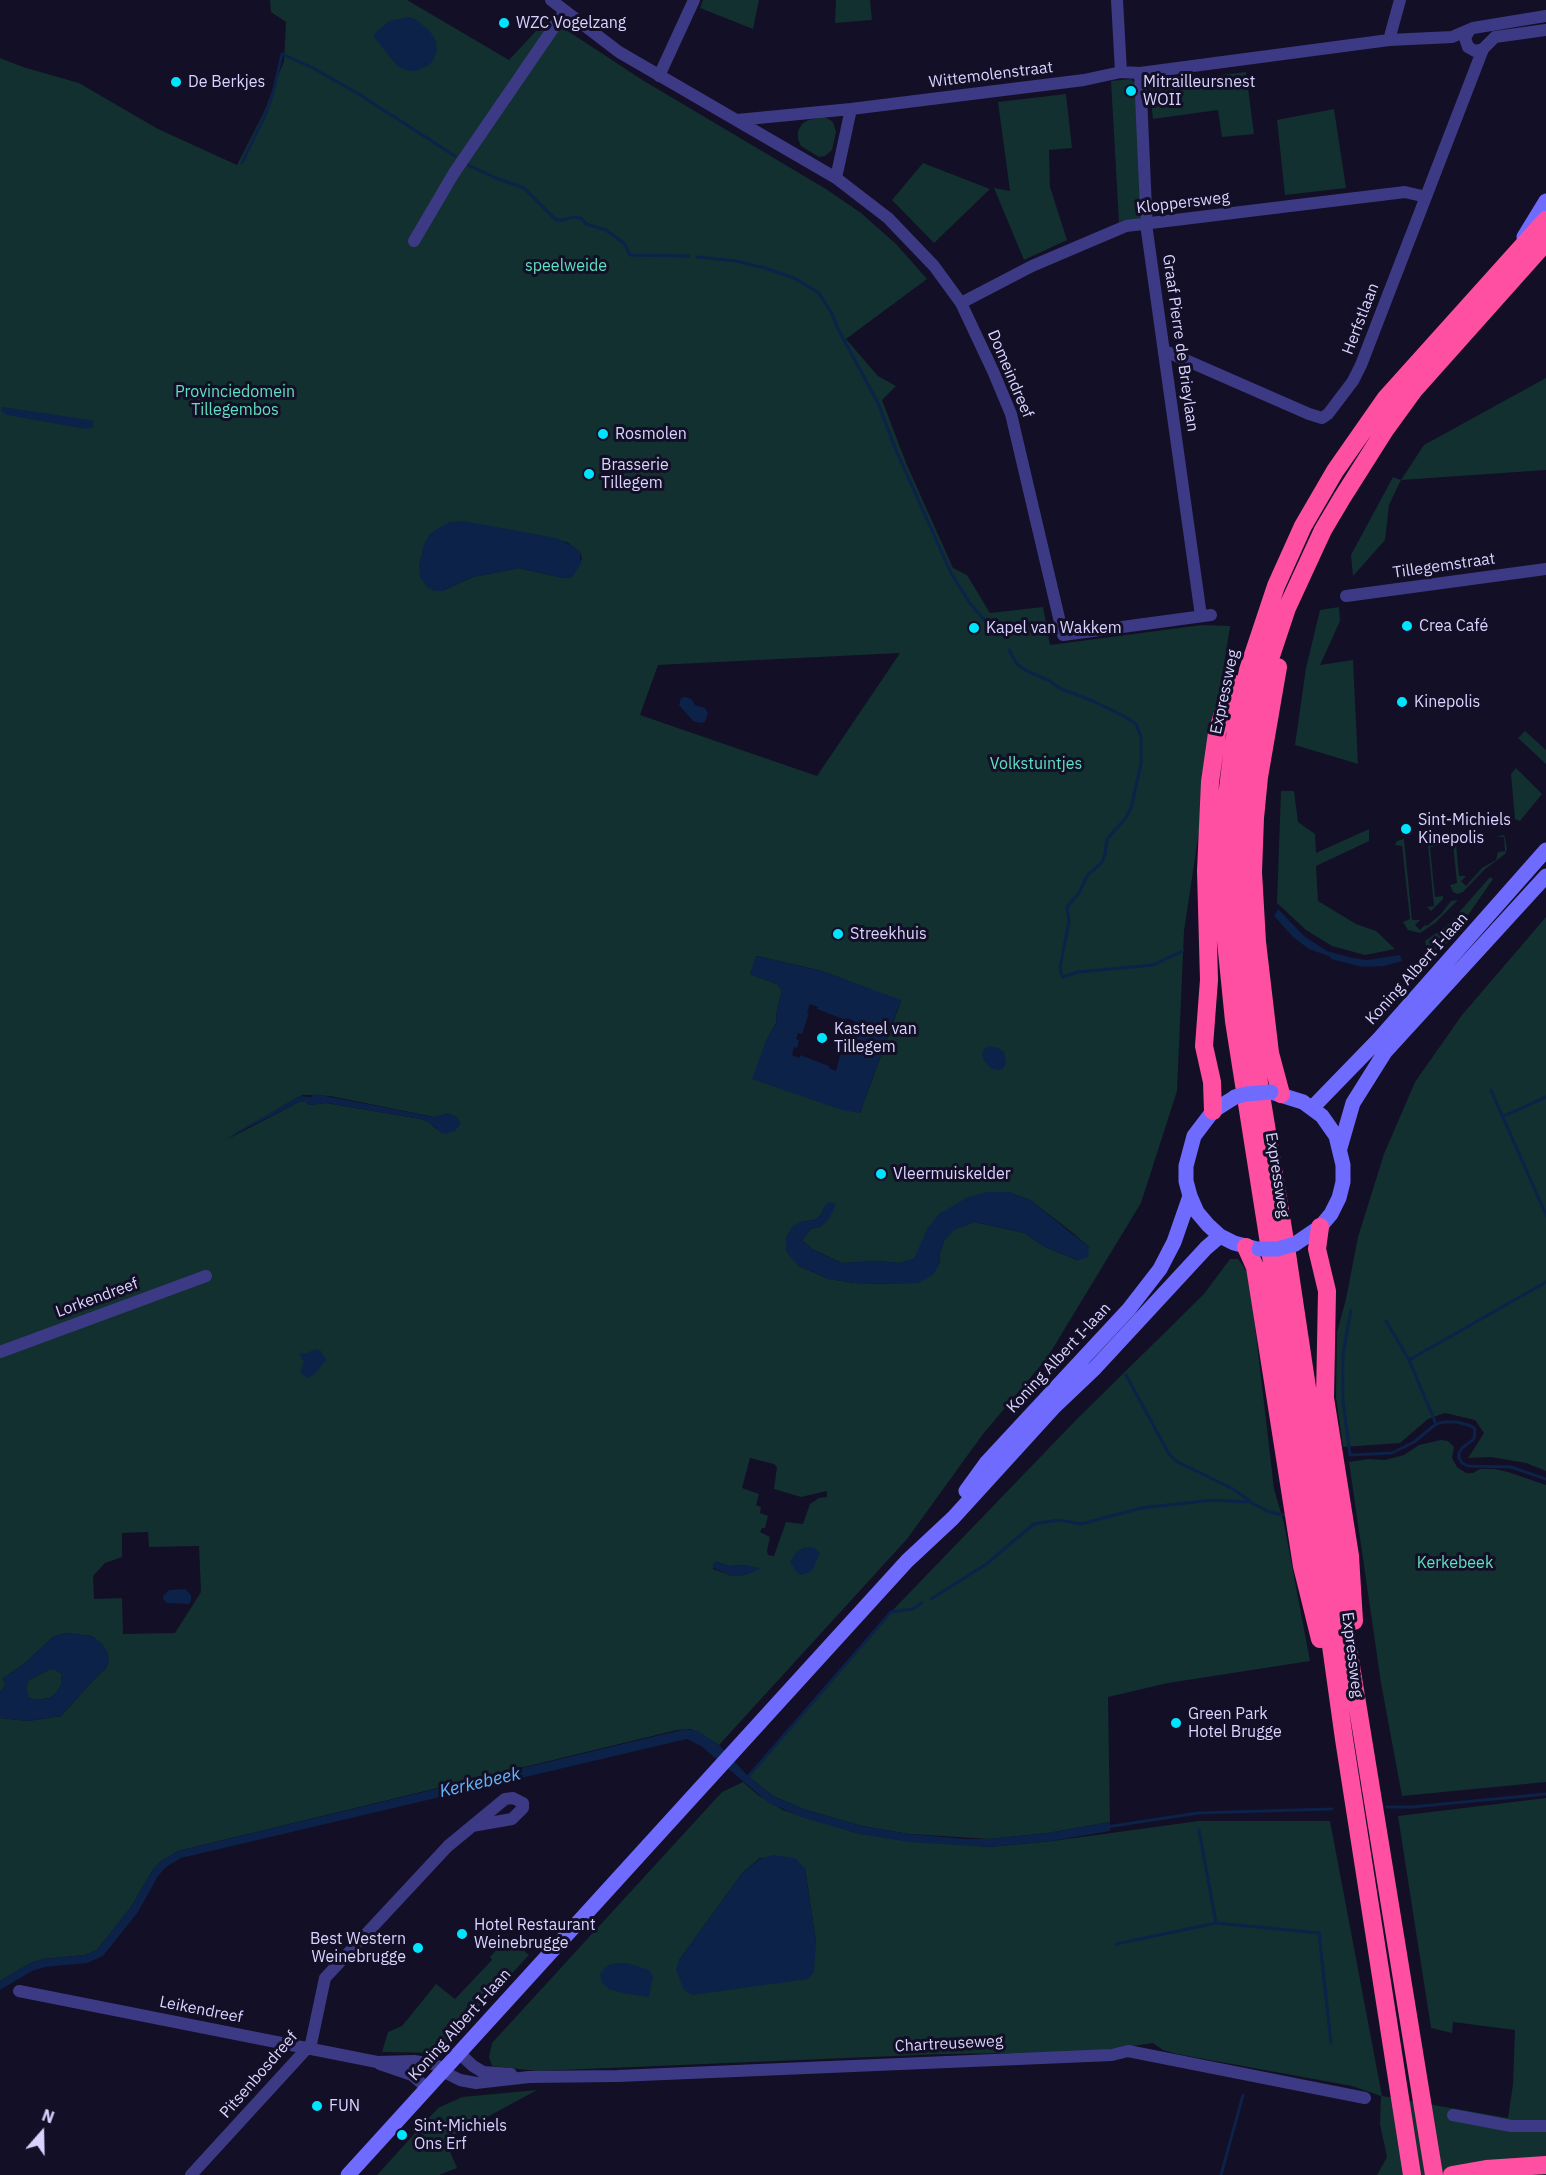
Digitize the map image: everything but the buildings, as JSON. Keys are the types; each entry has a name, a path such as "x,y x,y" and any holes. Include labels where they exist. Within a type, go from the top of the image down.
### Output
{"highway":[{"name":"Expressweg","path":"1412,2175 1229,981 1222,872 1224,821 1233,747 1248,670 1276,586 1319,497 1386,398 1546,220"},
{"name":"Expressweg","path":"1434,2175 1248,1016 1238,883 1238,826 1247,746 1253,716 1278,635 1323,530 1385,430 1414,390 1546,242"},
{"path":"1276,1093 1257,942 1253,872 1260,777 1278,670 1278,635"},
{"path":"1213,1111 1212,1082 1204,1046 1209,980 1206,860 1210,782 1217,733 1223,713 1248,670"},
{"path":"1320,1227 1317,1249 1327,1291 1325,1398 1350,1556 1354,1605 1353,1674"},
{"path":"1252,1248 1302,1566 1338,1698"},
{"path":"1452,2175 1486,2169 1546,2165"}],"main road":[{"name":"Expressweg","path":"1512,256 1546,201"},
{"name":"Expressweg","path":"1514,277 1546,248"},
{"name":"Koning Albert I-laan","path":"1312,1108 1379,1039 1546,850"},
{"name":"Koning Albert I-laan","path":"1340,1148 1353,1103 1385,1052 1546,876"},
{"name":"Koning Albert I-laan","path":"1276,1093 1292,1097 1312,1108 1329,1126 1340,1148 1343,1182 1331,1214 1320,1227 1294,1244 1277,1249 1252,1248 1220,1236 1202,1218 1190,1196 1186,1181 1188,1150 1194,1136 1213,1111 1235,1097 1246,1094 1276,1093"},
{"name":"Koning Albert I-laan","path":"936,1532 987,1462 1129,1309 1160,1269 1174,1242 1190,1196"},
{"name":"Koning Albert I-laan","path":"348,2175 936,1532 952,1518 1055,1406 1095,1368 1206,1248 1220,1236"}],"street":[{"path":"551,0 619,52 737,120"},
{"path":"659,76 694,0"},
{"path":"1117,0 1121,72"},
{"path":"1389,40 1400,0"},
{"path":"414,241 445,188 564,11"},
{"name":"Wittemolenstraat","path":"737,120 851,109 1084,80 1121,72 1140,73 1389,40 1452,37 1516,20 1546,16"},
{"path":"1475,30 1465,38 1477,46 1495,37 1546,30"},
{"name":"Herfstlaan","path":"1165,351 1309,414 1322,418 1328,414 1353,381 1361,365 1478,63 1477,46 1487,33 1475,30"},
{"name":"Wittemolenstraat","path":"1452,37 1477,46"},
{"name":"Graaf Pierre de Brieylaan","path":"1140,73 1148,224 1165,351 1206,615"},
{"path":"836,178 851,109"},
{"name":"Domeindreef","path":"737,120 836,178 876,207 934,266 961,303 998,382 1014,423 1063,634 1206,615"},
{"name":"Kloppersweg","path":"961,303 1055,256 1126,226 1409,192 1426,197"},
{"name":"Tillegemstraat","path":"1346,596 1546,569"},
{"name":"Lorkendreef","path":"0,1352 206,1276"},
{"name":"Pitsenbosdreef","path":"191,2175 311,2044 325,1978 448,1846 472,1826"},
{"name":"Leikendreef","path":"19,1991 307,2049 377,2061 414,2061 433,2064 444,2070"},
{"name":"Chartreuseweg","path":"444,2070 460,2080 476,2083 529,2077 618,2076 1112,2055 1128,2051 1365,2098"},
{"name":"Chartreuseweg","path":"459,2053 483,2072 529,2077"},
{"name":"Leikendreef","path":"377,2061 384,2066 412,2075 427,2088"},
{"path":"1453,2115 1511,2126 1546,2126"}],"green space":[{"name":"Provinciedomein Tillegembos","path":"270,0 407,0 509,60 548,18 644,81 826,189 861,213 896,244 927,279 846,339 878,376 896,386 882,400 906,463 953,568 967,575 990,613 1043,607 1050,645 1202,625 1230,626 1184,931 1177,1091 1141,1203 1047,1358 983,1434 907,1539 719,1745 691,1729 677,1730 178,1851 161,1861 152,1871 131,1907 97,1950 85,1955 43,1959 29,1964 0,1981 0,1718 28,1721 61,1716 106,1669 108,1654 102,1644 92,1636 66,1633 53,1637 25,1663 2,1679 6,1684 0,1692 0,58 79,83 158,129 237,165 264,112 284,61 286,22 271,12","holes":["451,522 567,542 580,552 582,559 572,577 563,578 519,568 473,577 442,591 435,591 430,534","900,653 817,776 640,715 658,665","757,956 822,971 901,1001 860,1113 766,1041 776,1023 782,990 777,984 750,974","304,1095 330,1096 434,1117 442,1115 436,1129 421,1119 326,1103 309,1105 305,1101 226,1140","987,1192 1008,1192 1030,1200 1089,1247 1077,1260 1045,1247 1024,1233 975,1222 954,1229 944,1241 939,1265 895,1284 855,1283 829,1279 799,1266 786,1250 786,1238 793,1227 820,1216 826,1204 822,1226 811,1229 802,1240 812,1249 842,1263 878,1261 899,1263 914,1259 939,1214","750,1458 774,1464 777,1467 774,1489 801,1497 827,1491 827,1497 819,1498 810,1504 803,1524 786,1522 774,1556 768,1555 767,1551 770,1537 760,1532 762,1528 765,1528 768,1516 760,1513 761,1507 756,1505 759,1494 742,1488","148,1532 149,1547 199,1546 201,1592 175,1633 123,1634 122,1598 94,1599 93,1576 105,1563 122,1557 122,1533","717,1562 729,1566 745,1565 759,1569 741,1576 732,1576 713,1569 713,1564"]},
{"path":"703,0 759,0 753,29 700,8"},
{"path":"836,0 870,0 872,20 835,23"},
{"path":"1246,72 1254,134 1222,137 1218,110 1153,119 1149,84"},
{"path":"1131,79 1137,85 1142,215 1137,221 1119,222 1111,81"},
{"path":"1066,94 1072,148 1049,150 1050,187 1067,240 1024,260 994,188 1010,191 998,102"},
{"path":"1334,109 1346,188 1285,195 1277,120"},
{"path":"825,117 833,122 836,132 832,150 825,156 819,157 801,146 798,131 808,120"},
{"path":"923,163 990,189 934,243 892,200"},
{"path":"1546,378 1546,470 1401,480 1424,445"},
{"path":"1393,477 1401,480 1389,505 1385,540 1353,576 1351,555"},
{"path":"1339,607 1340,621 1320,665 1353,660 1358,764 1295,745 1306,668 1320,610"},
{"path":"1525,731 1546,750 1546,764 1518,738"},
{"path":"1516,768 1542,794 1520,821 1515,819 1511,774"},
{"path":"1281,791 1294,791 1298,822 1315,834 1316,853 1369,829 1369,841 1316,866 1318,901 1356,924 1376,931 1395,949 1365,955 1332,946 1306,930 1277,903"},
{"path":"1503,835 1505,837 1507,849 1505,854 1484,870 1463,892 1458,894 1453,892 1450,885 1457,883 1453,844 1446,845 1446,842 1462,841 1463,843 1456,844 1459,876 1466,876 1461,881 1466,886 1482,868 1496,860 1498,852 1505,851 1504,837 1497,837"},
{"path":"1432,838 1436,841 1437,846 1430,847 1435,897 1443,896 1443,899 1431,911 1427,907 1434,906 1428,845 1420,845 1423,840"},
{"path":"1404,839 1412,920 1420,920 1415,925 1420,930 1425,925 1427,926 1451,901 1458,900 1435,923 1420,933 1408,930 1403,922 1410,919 1402,846 1395,845 1397,841"},
{"path":"1490,877 1493,879 1450,941 1428,954 1425,941 1448,925"},
{"path":"1546,917 1546,1471 1526,1463 1491,1457 1468,1458 1484,1433 1475,1420 1445,1413 1428,1419 1400,1443 1343,1447 1336,1397 1337,1332 1358,1237 1384,1154 1415,1082 1462,1015"},
{"path":"1230,1259 1238,1259 1249,1274 1274,1489 1284,1523 1310,1661 1168,1683 1108,1697 1110,1822 1048,1833 989,1839 909,1834 862,1826 806,1810 773,1796 748,1776 891,1612 1076,1420 1204,1294"},
{"name":"Kerkebeek","path":"1441,1440 1448,1441 1454,1447 1452,1458 1457,1467 1466,1473 1473,1473 1480,1469 1495,1469 1546,1485 1546,1782 1402,1796 1381,1683 1349,1462 1369,1459 1385,1460 1404,1455 1419,1445"},
{"path":"48,1670 56,1670 62,1674 61,1685 57,1692 50,1698 34,1700 28,1697 26,1687 28,1681"},
{"path":"743,1782 758,1795 783,1810 860,1834 989,1847 1199,1821 1330,1821 1382,2096 1508,2118 1513,2084 1515,2030 1453,2022 1452,2033 1431,2028 1398,1816 1546,1798 1546,2175 1377,2175 1387,2157 1380,2124 1381,2096 1352,2086 1177,2054 1163,2050 1153,2043 1092,2052 942,2054 538,2071 492,2066 489,2057 492,2043 722,1792","holes":["760,1858 805,1868 816,1942 679,1960 743,1872"]},
{"path":"508,1937 529,1955 438,2053 382,2052 388,2032 402,2026 436,1984 455,1999 492,1960 490,1957"},
{"path":"537,2090 445,2140 457,2168 439,2175 377,2175 438,2108 462,2097"}],"water":[{"path":"409,17 429,30 436,41 437,51 433,61 416,71 398,67 374,37 375,33 389,21"},
{"path":"3,407 90,420 93,421 93,427 86,429 7,415 1,411"},
{"path":"464,521 556,538 580,552 581,564 572,577 563,578 519,568 473,577 442,591 428,588 420,577 419,565 424,544 430,534 440,527 451,522"},
{"path":"681,698 691,699 695,705 705,708 708,713 705,722 693,721 679,705"},
{"path":"1278,909 1304,936 1327,951 1367,960 1400,955 1402,961 1384,966 1363,967 1331,959 1331,957 1309,949 1293,937 1274,916"},
{"path":"756,956 822,971 901,1000 860,1113 842,1110 752,1079 766,1041 776,1023 782,990 777,984 750,974","holes":["810,1004 818,1007 817,1009 846,1020 847,1018 855,1021 846,1038 849,1039 844,1053 841,1052 836,1071 800,1055 799,1058 792,1055 794,1047 797,1048 798,1033 802,1034"]},
{"path":"989,1046 1004,1052 1006,1063 1003,1069 991,1068 984,1061 982,1054"},
{"path":"315,1094 434,1117 448,1113 456,1116 461,1123 455,1131 446,1134 421,1119 327,1103 309,1105 305,1101 223,1140 300,1096 311,1097"},
{"path":"987,1192 1008,1192 1030,1200 1089,1247 1088,1257 1078,1260 1045,1247 1024,1233 975,1222 954,1230 944,1241 939,1265 933,1275 918,1283 855,1283 829,1279 799,1266 786,1250 786,1238 793,1226 814,1220 820,1216 826,1204 830,1202 836,1204 829,1219 822,1226 811,1229 802,1240 812,1249 842,1263 878,1261 899,1263 914,1259 927,1229 939,1214 968,1197"},
{"path":"316,1349 321,1351 326,1360 314,1375 307,1378 300,1372 304,1362 299,1354"},
{"path":"805,1547 815,1548 820,1553 812,1571 802,1575 797,1573 790,1562 797,1551"},
{"path":"717,1562 729,1566 745,1565 760,1568 741,1576 732,1576 713,1568 713,1564"},
{"path":"185,1589 191,1595 189,1604 167,1603 163,1599 169,1590"},
{"path":"66,1633 92,1636 102,1644 108,1654 109,1662 106,1669 61,1716 28,1721 0,1718 0,1692 6,1684 2,1679 25,1663 53,1637","holes":["48,1670 56,1670 62,1674 61,1685 57,1692 50,1698 34,1700 28,1697 26,1687 28,1681"]},
{"path":"685,1729 698,1731 719,1745 748,1776 773,1796 806,1810 862,1826 909,1834 966,1839 1048,1833 1110,1822 1110,1831 1052,1841 989,1847 909,1842 860,1834 804,1818 769,1803 701,1746 687,1739 181,1858 166,1867 158,1876 138,1912 103,1956 87,1963 45,1967 32,1971 0,1990 0,1981 29,1964 43,1959 85,1955 97,1950 131,1907 152,1871 161,1861 178,1851"},
{"path":"773,1855 795,1858 805,1868 816,1942 814,1972 808,1979 692,1995 684,1990 676,1970 679,1960 743,1872 760,1859"},
{"path":"614,1963 627,1963 649,1970 653,1976 649,1997 622,1993 609,1989 602,1983 600,1974 605,1967"}],"waterway":[{"path":"242,163 266,113 282,54 313,68 357,93 455,156"},
{"path":"468,165 524,188 556,220 581,218 586,224 606,230 624,243 630,255 689,256"},
{"path":"697,257 736,261 760,267"},
{"path":"762,267 794,278 819,293 878,403 896,450 951,573 969,602 997,635"},
{"path":"1009,650 1017,664 1027,671 1050,681 1059,688 1122,715 1136,724 1141,737 1141,764 1131,808 1125,819 1107,839 1102,862 1087,876 1079,893 1067,907 1069,922 1060,967 1061,974 1063,977 1078,972 1153,965 1183,951"},
{"path":"1491,1090 1546,1215"},
{"path":"1502,1117 1546,1097"},
{"path":"1409,1360 1546,1282"},
{"path":"1351,1310 1343,1354 1343,1401 1350,1455 1392,1453 1414,1442 1436,1424 1457,1422 1475,1429 1474,1439 1459,1453 1462,1463 1468,1466 1511,1467 1546,1479"},
{"path":"1386,1321 1409,1360 1436,1424"},
{"path":"1126,1375 1169,1454 1176,1461 1233,1489 1250,1501"},
{"path":"931,1599 985,1565 1034,1524 1059,1520 1081,1524 1141,1508 1213,1500 1250,1502 1269,1512 1284,1515"},
{"path":"746,1779 891,1612 912,1609 922,1603"},
{"name":"Kerkebeek","path":"1387,1807 1412,1807 1546,1794"},
{"name":"Kerkebeek","path":"1106,1827 1198,1813 1332,1809"},
{"path":"1199,1830 1216,1923"},
{"path":"1116,1944 1216,1923 1319,1933 1331,2043"},
{"path":"1221,2175 1243,2095"}],"place":[{"name":"WZC Vogelzang","path":"504,23"},
{"name":"De Berkjes","path":"176,82"},
{"name":"Mitrailleursnest WOII","path":"1131,91"},
{"name":"Rosmolen","path":"603,434"},
{"name":"Brasserie Tillegem","path":"589,474"},
{"name":"Crea Café","path":"1407,626"},
{"name":"Kapel van Wakkem","path":"974,628"},
{"name":"Kinepolis","path":"1402,702"},
{"name":"Sint-Michiels Kinepolis","path":"1406,829"},
{"name":"Streekhuis","path":"838,934"},
{"name":"Kasteel van Tillegem","path":"822,1038"},
{"name":"Vleermuiskelder","path":"881,1174"},
{"name":"Green Park Hotel Brugge","path":"1176,1723"},
{"name":"Hotel Restaurant Weinebrugge","path":"462,1934"},
{"name":"Best Western Weinebrugge","path":"418,1948"},
{"name":"FUN","path":"317,2106"},
{"name":"Sint-Michiels Ons Erf","path":"402,2135"}],"park label":[{"name":"speelweide","path":"566,266"},
{"name":"Volkstuintjes","path":"1036,764"}]}
